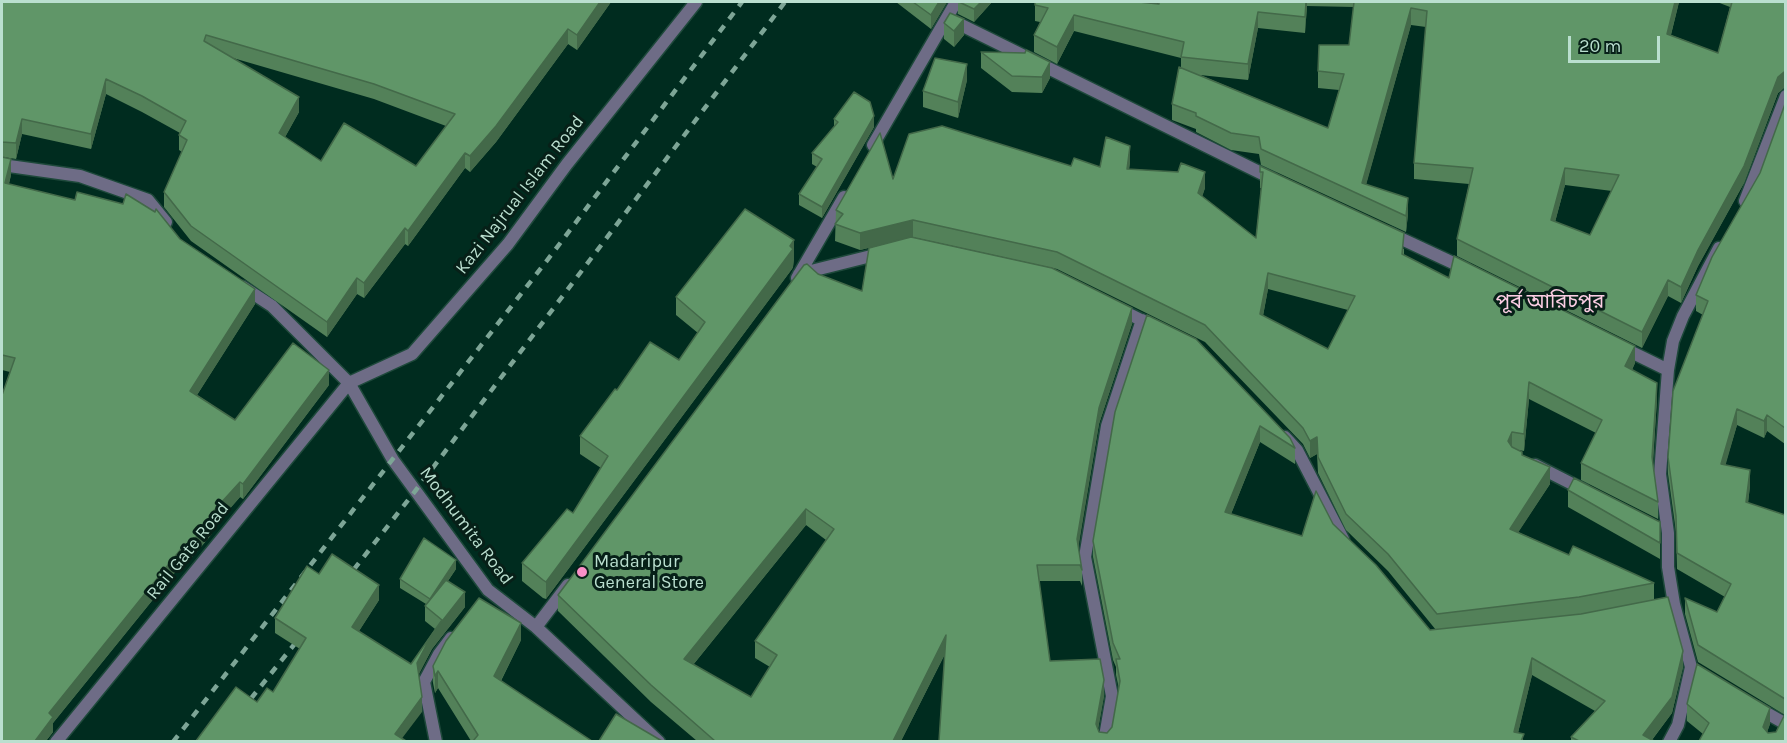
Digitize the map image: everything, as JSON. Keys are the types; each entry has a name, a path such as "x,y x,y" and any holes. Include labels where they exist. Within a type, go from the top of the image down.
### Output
{"street":[{"name":"Kazi Najrual Islam Road","path":"349,383 412,354 508,244 567,164 696,2"},
{"path":"864,162 956,2"},
{"path":"947,18 1290,187"},
{"path":"1737,216 1752,186 1785,96"},
{"path":"2,165 80,176 148,200 170,228"},
{"path":"852,182 796,279 900,248"},
{"path":"1376,227 1482,277"},
{"path":"1669,741 1678,725 1696,670 1668,605 1668,567 1663,531 1660,474 1668,370 1673,342 1683,316 1705,270 1727,235"},
{"name":"Modhumita Road","path":"233,281 272,306 349,383 393,460 484,594 536,627 659,741"},
{"path":"1103,301 1171,334"},
{"path":"1104,741 1112,696 1085,557 1107,426 1142,320"},
{"path":"1606,339 1668,370"},
{"name":"Rail Gate Road","path":"56,741 349,383"},
{"path":"1273,425 1297,450 1339,535 1356,551"},
{"path":"1526,461 1597,497"},
{"path":"536,627 579,570"},
{"path":"436,741 424,682 438,654 460,626"},
{"path":"1740,697 1780,726"}],"building":[{"path":"2,2 600,2 577,35 568,29 496,126 470,156 465,153 408,231 405,228 364,283 357,278 327,322 191,226 164,192 187,140 179,135 186,121 142,96 106,79 91,134 22,119 16,143 2,142","holes":["206,35 374,84 455,114 416,166 344,123 321,161 279,133 299,97 204,41"]},
{"path":"913,2 939,2 931,15"},
{"path":"959,2 981,2 974,9"},
{"path":"1035,2 1159,4 1159,2 1306,2 1305,17 1258,12 1248,64 1181,57 1184,42 1074,15 1057,47 1034,35 1048,8 1035,5"},
{"path":"1354,2 1675,2 1667,34 1718,53 1732,2 1785,2 1785,72 1778,77 1744,166 1698,250 1681,287 1668,280 1642,332 1457,239 1473,168 1414,163 1427,11 1411,8 1362,183 1408,198 1406,216 1261,149 1259,137 1231,133 1196,116 1196,113 1172,104 1179,67 1328,128 1344,74 1318,71 1319,45 1349,45","holes":["1565,168 1619,175 1590,235 1551,220"]},
{"path":"950,13 964,19 954,31 944,23"},
{"path":"1026,50 1050,62 1042,77 1012,76 981,52 1025,53"},
{"path":"935,58 967,64 958,102 923,91"},
{"path":"854,92 870,102 874,116 822,207 799,194 822,159 812,153 838,122 834,119"},
{"path":"1785,104 1785,428 1767,415 1764,421 1737,409 1721,464 1750,470 1746,502 1785,515 1785,699 1698,645 1685,598 1717,612 1731,584 1677,553 1676,516 1668,457 1673,391 1708,301 1696,295 1712,257 1760,173"},
{"path":"942,126 1071,166 1074,158 1100,167 1106,137 1130,146 1127,169 1178,172 1181,163 1205,172 1198,193 1256,238 1263,172 1260,172 1260,166 1404,233 1402,254 1449,278 1454,256 1635,346 1625,366 1657,383 1652,457 1658,502 1581,463 1602,420 1529,382 1524,434 1512,432 1508,441 1512,447 1522,452 1522,455 1550,467 1510,529 1569,555 1573,546 1654,583 1579,597 1437,614 1388,554 1346,514 1318,457 1317,437 1310,441 1303,428 1205,325 1057,252 913,220 860,233 835,224 843,214 836,210 880,133 893,179 909,134","holes":["1268,273 1355,296 1328,349 1260,314"]},
{"path":"2,157 11,159 5,183 75,200 77,192 123,204 126,194 155,212 156,209 180,239 255,289 190,391 235,420 293,343 329,370 243,484 240,482 209,516 212,518 188,547 185,544 49,713 53,717 35,741 2,741 2,395 15,358 2,355"},
{"path":"745,209 794,240 790,246 793,249 546,582 522,563 567,509 573,513 608,456 580,436 615,389 617,390 650,342 679,360 705,322 676,297"},
{"path":"911,237 1052,268 1132,308 1099,408 1077,539 1082,570 1080,565 1037,565 1050,661 1100,659 1104,680 1096,724 1099,732 1107,733 1112,727 1120,681 1116,659 1120,659 1113,643 1093,541 1115,412 1147,315 1196,339 1290,438 1295,448 1260,426 1225,512 1302,536 1316,491 1333,524 1376,565 1430,630 1581,614 1668,597 1683,651 1672,697 1643,735 1654,741 1579,741 1571,737 1605,701 1532,658 1514,732 1524,734 1521,741 939,741 946,635 893,741 715,741 651,685 558,595 804,265 807,264 818,274 862,291 869,248","holes":["806,509 834,529 755,641 777,655 751,697 684,659"]},
{"path":"1574,478 1660,522 1660,543 1568,490"},
{"path":"424,538 456,560 430,599 400,579"},
{"path":"332,554 379,585 352,627 411,664 432,635 417,663 422,697 395,734 406,741 196,741 236,687 257,702 267,688 273,692 306,638 275,618 307,566 319,574"},
{"path":"446,580 465,592 433,632 442,620 425,606"},
{"path":"479,598 521,623 494,676 592,741 473,741 478,735 438,671 435,676 433,666 446,641"},
{"path":"1697,664 1770,708 1763,727 1768,733 1776,732 1785,715 1785,741 1699,741 1709,723 1687,704"},
{"path":"616,714 662,741 599,741"}],"railway":[{"path":"173,742 552,254 742,2"},
{"path":"344,582 785,2"},
{"path":"241,711 305,631"}],"place":[{"name":"Madaripur General Store","path":"582,572"}],"district":[{"name":"পূর্ব আরিচপুর","path":"1550,302"}]}
